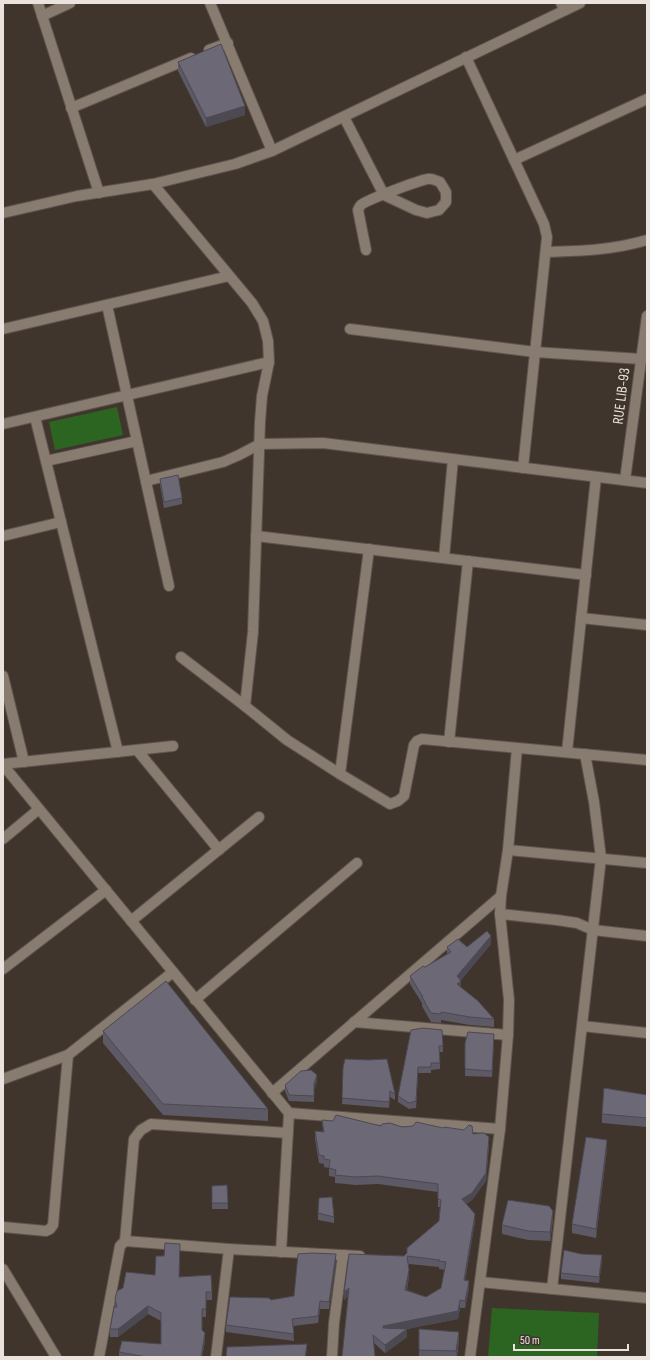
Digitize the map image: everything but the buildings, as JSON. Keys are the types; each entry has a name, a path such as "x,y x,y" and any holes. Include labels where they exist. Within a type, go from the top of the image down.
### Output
{"street":[{"path":"38,3 99,193"},
{"path":"42,16 70,3"},
{"path":"210,3 228,42 272,151"},
{"path":"3,213 77,196 153,184 235,164 272,151 466,58 563,7 580,3"},
{"path":"71,108 228,42"},
{"path":"466,58 544,224 547,237 523,468"},
{"path":"514,160 647,99"},
{"path":"344,117 384,195 416,210 427,213 439,210 446,202 446,192 440,182 430,178 419,181 384,195 359,206 358,210 366,250"},
{"path":"153,184 252,303 263,321 268,341 269,362 260,422 253,632 245,706"},
{"path":"546,252 602,250 647,240"},
{"path":"3,329 229,276"},
{"path":"107,305 170,586"},
{"name":"RUE LIB-93","path":"625,480 647,316"},
{"path":"350,330 535,352 587,354 641,359"},
{"path":"3,424 269,362"},
{"path":"35,417 118,752"},
{"path":"46,461 137,441"},
{"path":"146,481 223,462 260,444 323,443 647,483"},
{"path":"444,558 453,459"},
{"path":"567,752 596,477"},
{"path":"3,536 61,522"},
{"path":"256,536 586,575"},
{"path":"340,774 369,549"},
{"path":"449,742 468,561"},
{"path":"581,618 647,625"},
{"path":"180,657 288,740 390,804 398,801 404,796 414,745 417,741 422,739 647,760"},
{"path":"3,676 24,762"},
{"path":"3,764 173,746"},
{"path":"470,1357 500,1129 508,1035 508,1000 500,914 501,896 508,850 517,748"},
{"path":"137,750 218,850"},
{"path":"552,1289 601,858 594,802 585,754"},
{"path":"3,764 289,1113 281,1252"},
{"path":"3,840 39,809"},
{"path":"131,921 259,818"},
{"path":"508,850 647,863"},
{"path":"195,1000 357,863"},
{"path":"3,969 106,890"},
{"path":"272,1093 501,896"},
{"path":"500,914 577,923 593,930 647,936"},
{"path":"3,1079 68,1055 173,972"},
{"path":"354,1022 508,1035"},
{"path":"582,1026 647,1033"},
{"path":"3,1226 46,1231 53,1225 68,1055"},
{"path":"289,1113 500,1129"},
{"path":"99,1357 120,1246 125,1241 134,1139 141,1130 151,1124 288,1133"},
{"path":"125,1241 229,1249 372,1256"},
{"path":"216,1357 229,1249"},
{"path":"332,1357 334,1323 343,1255"},
{"path":"3,1269 56,1357"},
{"path":"480,1282 647,1298"}],"green space":[{"path":"117,407 123,435 55,450 49,422"},
{"path":"492,1308 599,1313 597,1357 488,1357"}]}
